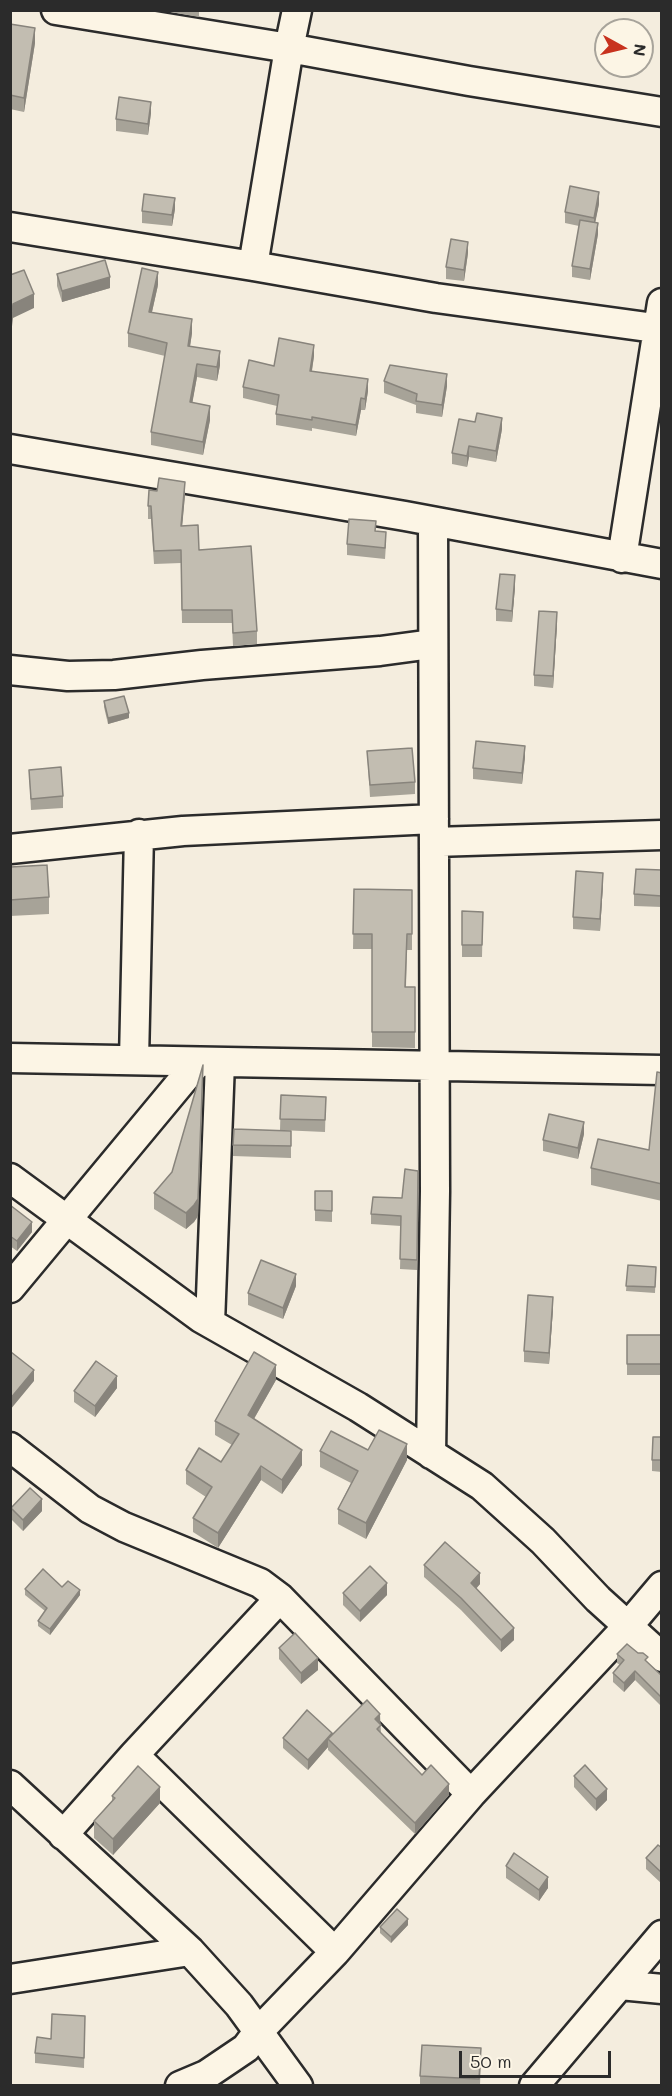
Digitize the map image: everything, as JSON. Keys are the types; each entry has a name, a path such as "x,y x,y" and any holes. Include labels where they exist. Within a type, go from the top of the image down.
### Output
{"street":[{"path":"56,10 662,112"},
{"path":"253,266 297,10"},
{"path":"10,227 436,298 660,320 622,558"},
{"path":"10,449 662,564"},
{"path":"431,1454 436,1066 433,522"},
{"path":"10,670 68,676 114,675 202,665 380,651 432,644"},
{"path":"10,849 139,834 434,830 662,835"},
{"path":"134,1060 139,834"},
{"path":"10,1058 662,1070"},
{"path":"10,1288 68,1219 209,1062"},
{"path":"209,1062 210,1323"},
{"path":"10,1178 210,1323 358,1407 482,1486 543,1541 598,1599 662,1657"},
{"path":"10,1447 90,1509 124,1527 260,1583 280,1598 471,1794"},
{"path":"180,2085 206,2075 227,2063 246,2048 258,2032 335,1952 471,1794 662,1586"},
{"path":"63,1834 280,1598"},
{"path":"134,1755 335,1952"},
{"path":"10,1785 190,1952 239,2005 298,2085"},
{"path":"534,2085 662,1935"},
{"path":"10,1979 190,1952"},
{"path":"620,1985 662,1989"}],"building":[{"path":"10,24 35,28 24,98 10,95"},
{"path":"119,97 151,102 148,124 116,119"},
{"path":"570,186 599,192 594,218 565,212"},
{"path":"144,194 175,198 172,215 142,211"},
{"path":"580,220 598,223 590,269 572,266"},
{"path":"451,239 468,242 464,270 446,267"},
{"path":"105,260 110,277 62,291 57,274"},
{"path":"142,268 158,272 149,312 192,319 188,346 220,351 217,367 197,364 190,402 210,406 203,442 151,432 167,343 128,333"},
{"path":"24,270 34,294 13,304 10,329 10,275"},
{"path":"279,338 314,345 310,371 368,379 365,399 361,398 356,425 312,417 312,420 276,414 279,395 243,387 249,360 274,366"},
{"path":"390,365 447,374 442,405 416,401 417,394 384,381"},
{"path":"477,413 502,418 496,451 469,446 467,456 452,453 459,419 475,422"},
{"path":"159,478 185,482 181,526 198,525 199,550 251,546 257,631 233,633 232,610 182,610 181,550 154,551 151,506 148,506 149,490 157,491"},
{"path":"349,519 376,521 375,531 386,532 385,548 347,544"},
{"path":"500,574 515,575 512,611 496,609"},
{"path":"539,611 557,612 553,676 534,675"},
{"path":"124,696 129,713 108,718 104,701"},
{"path":"476,741 525,746 522,773 473,768"},
{"path":"412,748 415,782 370,785 367,751"},
{"path":"61,767 63,796 31,799 29,770"},
{"path":"47,865 49,897 10,900 10,867"},
{"path":"636,869 662,870 662,896 634,894"},
{"path":"576,871 603,873 600,919 573,917"},
{"path":"354,889 412,890 412,934 407,934 405,987 415,987 415,1032 372,1032 372,934 353,934"},
{"path":"462,911 483,912 482,945 462,945"},
{"path":"203,1065 198,1199 186,1213 154,1193 172,1172"},
{"path":"657,1072 662,1073 662,1184 591,1168 598,1139 649,1150"},
{"path":"281,1095 326,1097 325,1120 280,1119"},
{"path":"549,1114 584,1122 578,1148 543,1140"},
{"path":"234,1129 291,1131 291,1146 233,1145"},
{"path":"405,1169 418,1171 417,1260 400,1259 401,1216 371,1214 373,1197 402,1198"},
{"path":"315,1191 332,1191 332,1211 315,1210"},
{"path":"10,1205 32,1222 17,1241 10,1236"},
{"path":"261,1260 296,1274 283,1308 248,1293"},
{"path":"628,1265 656,1267 655,1287 626,1286"},
{"path":"528,1295 553,1297 549,1353 524,1351"},
{"path":"627,1335 662,1335 662,1364 627,1364"},
{"path":"10,1352 34,1370 10,1399"},
{"path":"254,1352 276,1365 248,1415 302,1450 282,1480 261,1466 218,1533 193,1518 212,1487 186,1470 199,1448 221,1462 239,1434 215,1421"},
{"path":"96,1361 117,1376 95,1406 74,1391"},
{"path":"379,1430 407,1444 366,1523 338,1509 358,1471 320,1451 331,1431 368,1450"},
{"path":"653,1437 662,1437 662,1460 652,1460"},
{"path":"30,1488 42,1499 23,1520 11,1508"},
{"path":"445,1542 480,1573 471,1583 514,1628 501,1640 461,1598 424,1565"},
{"path":"370,1566 387,1583 360,1611 343,1593"},
{"path":"43,1569 62,1587 68,1581 80,1590 50,1629 38,1621 47,1608 25,1589"},
{"path":"295,1633 318,1658 301,1673 279,1648"},
{"path":"627,1644 638,1653 643,1653 648,1657 645,1660 662,1676 662,1698 635,1671 624,1683 613,1673 624,1660 617,1654"},
{"path":"367,1700 380,1714 375,1719 381,1725 377,1729 422,1775 431,1765 449,1784 415,1823 328,1739"},
{"path":"307,1710 332,1733 308,1760 283,1738"},
{"path":"585,1765 607,1789 596,1799 574,1776"},
{"path":"138,1766 160,1787 113,1839 94,1821 115,1798 112,1796"},
{"path":"658,1845 662,1848 662,1873 646,1858"},
{"path":"514,1853 548,1877 539,1890 506,1866"},
{"path":"397,1909 408,1919 391,1937 380,1927"},
{"path":"52,2014 85,2016 84,2058 35,2053 37,2037 51,2039"},
{"path":"422,2045 481,2048 479,2079 420,2076"}]}
